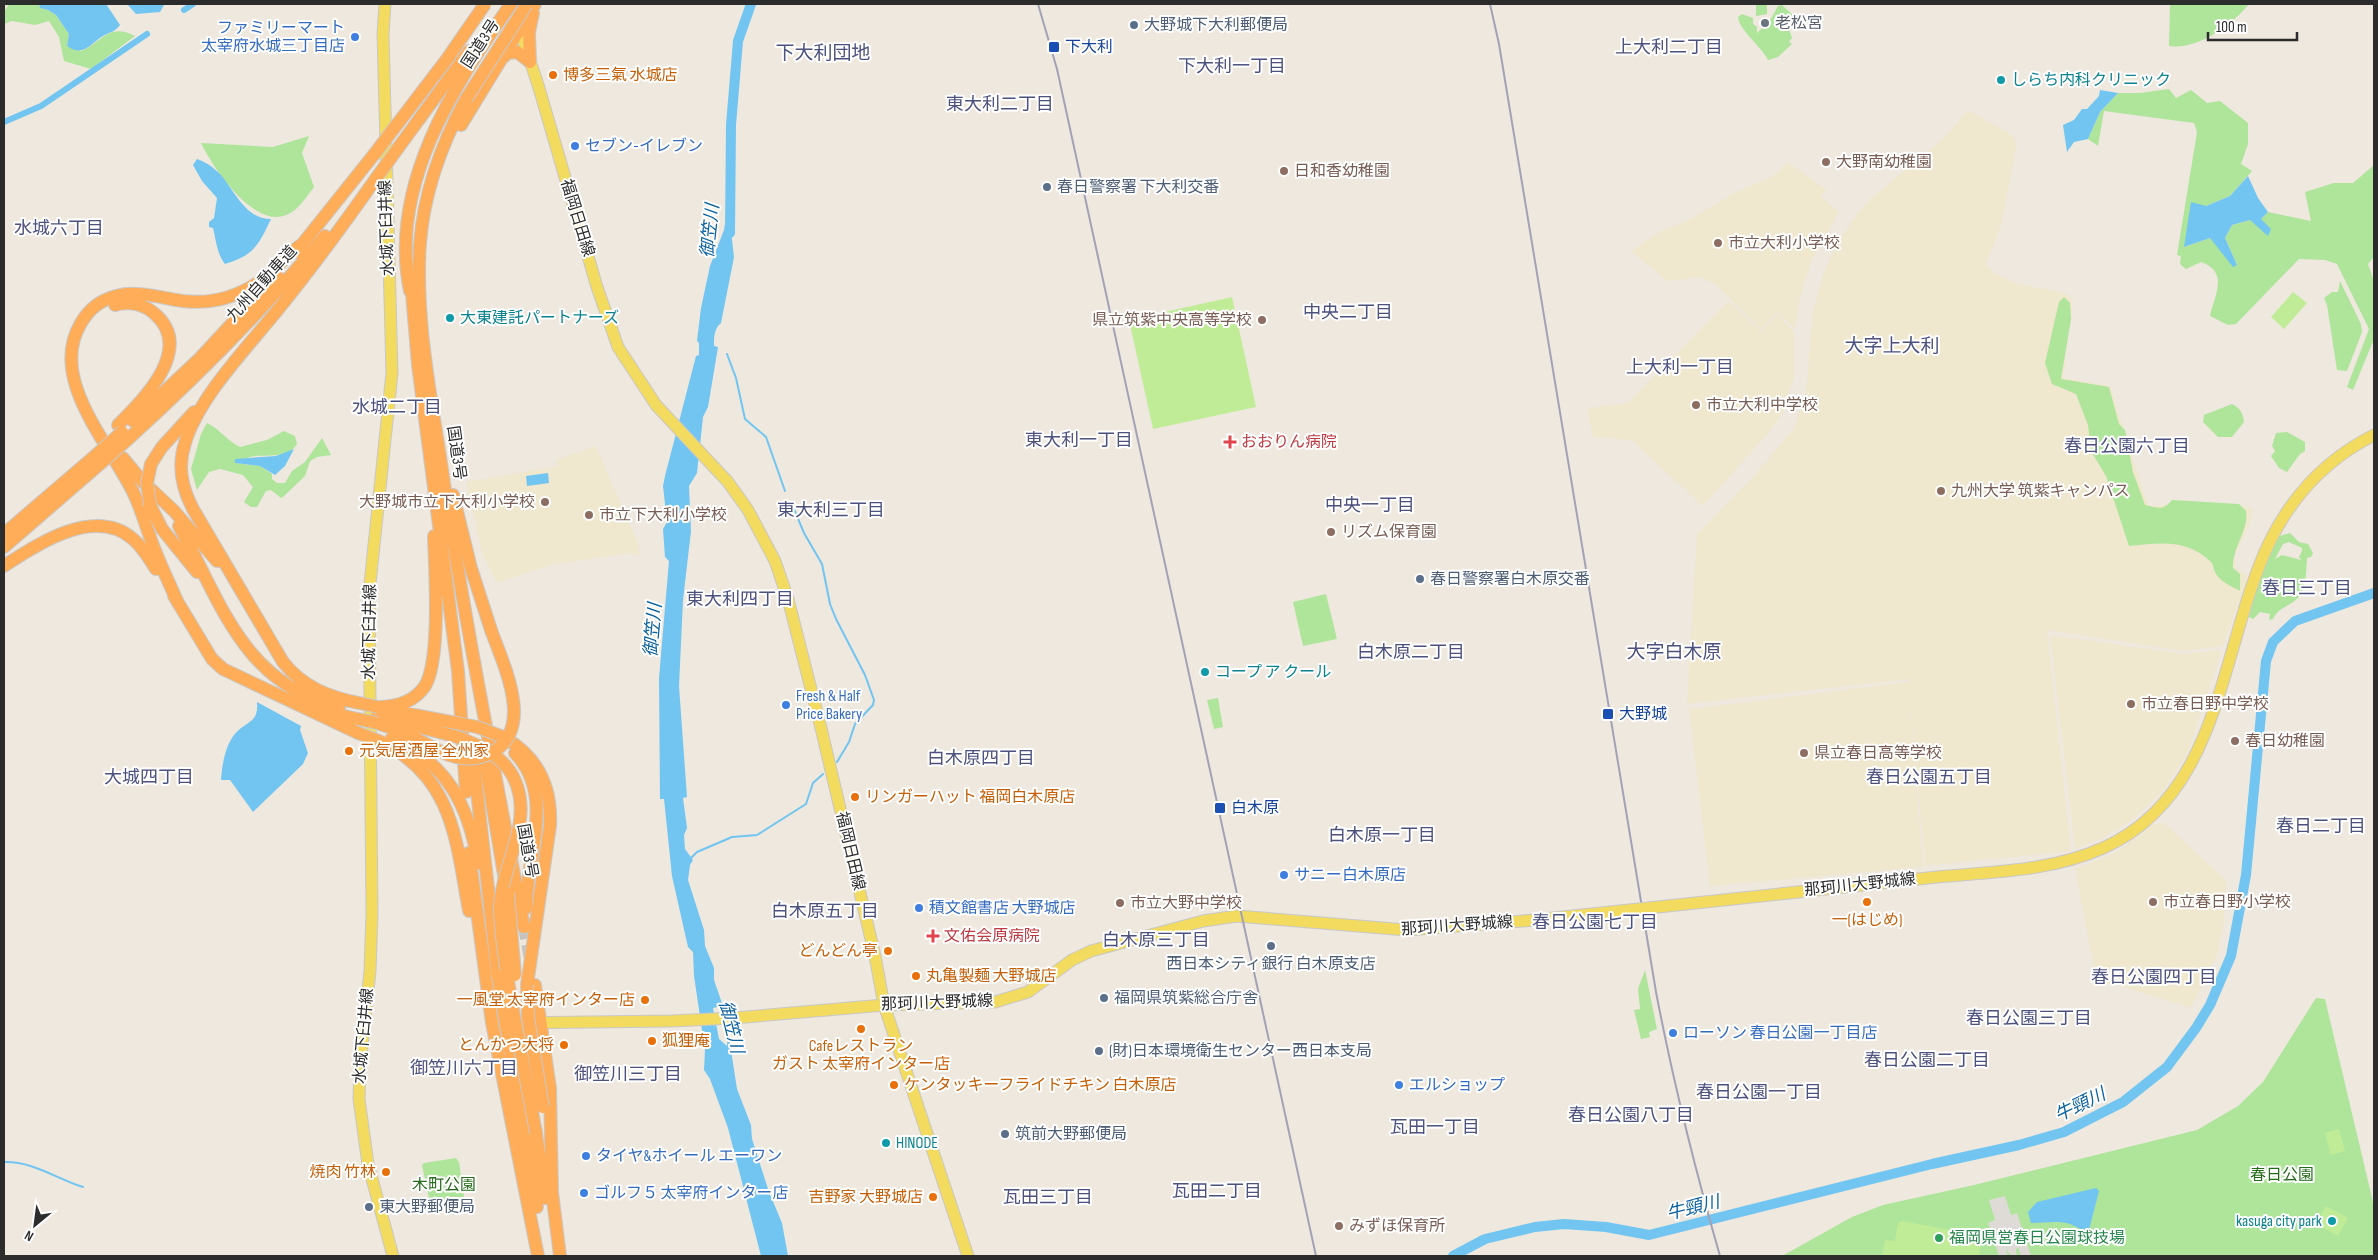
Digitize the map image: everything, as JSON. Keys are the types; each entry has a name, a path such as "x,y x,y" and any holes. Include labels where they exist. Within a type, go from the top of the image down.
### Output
{"highway":[{"name":"九州自動車道","path":"4,548 226,332 301,246 376,152 431,80 485,4"},
{"path":"358,719 323,693 305,683 290,670 276,651 188,500 181,473 182,454 187,435 202,406 317,261 376,175 420,118 502,4"},
{"path":"415,295 406,275 407,228 417,181 431,135 453,91 470,63 512,4"},
{"name":"国道3号","path":"466,792 458,671 415,295 424,212 438,159 462,98 518,4"},
{"name":"国道3号","path":"462,98 527,4"},
{"path":"415,295 434,198 442,170 458,129 519,28 536,4"},
{"path":"530,62 529,32 536,4"},
{"path":"496,65 505,55 513,52 521,54 530,62"},
{"name":"九州自動車道","path":"123,432 207,366 259,313 301,266 376,175"},
{"path":"178,603 157,556 134,494 90,418 77,388 71,363 74,337 87,314 100,302 108,298 135,294 197,302 224,299 256,284 272,272 288,254 301,246"},
{"path":"123,432 157,382 168,359 169,345 167,330 159,317 145,307 129,303 105,308 87,326 78,352 80,372 90,403 126,464 152,499 174,510 229,573"},
{"path":"215,388 162,447 151,464 147,483 169,538 208,585 248,650 272,676 290,688 358,719 454,736 486,750 502,761 513,776 520,795 519,829 504,883 500,908 511,996 536,1133"},
{"path":"4,566 41,543 64,533 91,527 112,528 126,534 138,544 217,665 229,673 297,704 404,732 439,751 461,758 483,756 496,750 511,731 515,716 514,700 469,561 429,416"},
{"path":"378,724 399,705 414,698 425,686 432,669 435,570 429,416"},
{"name":"国道3号","path":"429,416 526,927 526,898 537,820 537,795 529,772 523,762 500,738"},
{"name":"九州自動車道","path":"4,533 97,456"},
{"path":"463,596 490,800 508,893 517,997 554,1256"},
{"path":"450,598 468,711 477,853 492,1022 538,1256"},
{"path":"378,724 451,722 465,725 519,747 534,762 545,782 550,802 550,826 528,1018 543,1108 560,1256"},
{"path":"378,724 415,751 442,774 463,805 471,826 545,1256"},
{"path":"378,724 403,754 426,775 438,791 449,813 489,999"},
{"path":"531,985 542,1023 552,1118 552,1192"}],"main road":[{"name":"水城下臼井線","path":"385,4 383,44 392,373 369,593 372,914 370,971 360,1065 359,1099 368,1164 393,1256"},
{"name":"福岡日田線","path":"512,4 611,332 625,359 646,392 668,420 728,482 762,534 775,561 788,599 875,956 884,1005 915,1103 968,1256"},
{"name":"那珂川大野城線","path":"492,1022 542,1023 683,1020 734,1018 884,1005 982,1003 1004,1000 1028,992 1072,960 1091,951 1219,918 1260,917 1349,927 1407,930 1535,920 2008,870 2069,861 2104,848 2143,825 2173,793 2199,749 2221,688 2256,574 2270,540 2285,514 2315,476 2340,456 2374,435"}],"shaded area":[{"name":"九州大学 筑紫キャンパス","path":"1968,110 2012,135 2017,143 2001,226 1986,264 1994,273 2018,284 2066,293 2073,300 2063,378 2110,386 2148,505 2250,507 2253,512 2252,519 2235,556 2236,568 2248,576 2223,646 2183,651 2047,630 2071,851 1925,866 1909,690 1923,867 1710,886 1689,709 1909,682 1908,679 1687,704 1697,534 1754,476 1794,428 1804,401 1807,385 1812,314 1824,272 1835,248 1856,215 1870,199 1944,138"},
{"path":"1788,162 1827,190 1821,197 1839,212 1812,260 1800,297 1795,329 1777,312 1761,329 1716,285 1700,277 1667,281 1631,251 1661,231 1689,220 1734,193 1773,176"},
{"name":"市立大利中学校","path":"1728,301 1761,331 1777,314 1794,332 1794,378 1783,411 1772,429 1703,506 1631,440 1593,437 1587,408 1628,403"},
{"name":"大野城市立下大利小学校","path":"596,446 638,543 640,553 638,555 629,553 551,565 497,583 482,553 466,482 557,466 556,460"},
{"name":"市立春日野中学校","path":"2050,635 2184,654 2222,650 2187,754 2162,792 2133,819 2103,838 2075,849"},
{"name":"市立春日野小学校","path":"2164,823 2226,880 2224,925 2217,955 2191,1008 2111,983 2097,986 2075,868 2117,852 2153,824"},
{"path":"2005,1196 2011,1215 2017,1213 2031,1256 2021,1256 2018,1247 2016,1250 2017,1256 2012,1256 2006,1250 2008,1256 1999,1256 1988,1223 1995,1220 1989,1200"}],"green space":[{"path":"9,4 39,4 40,8 56,15 69,34 67,46 81,51 112,32 126,32 135,36 91,69 64,61 59,37 49,21 35,25 12,21 4,24 4,12"},
{"path":"1756,4 1767,4 1767,14 1756,16"},
{"path":"2170,4 2249,4 2224,28 2203,40 2180,46 2169,46"},
{"path":"1782,5 1795,17 1788,26 1792,38 1789,42 1792,44 1778,57 1768,60 1746,33 1738,17 1742,14 1753,18 1753,24 1757,27 1757,33 1769,22 1778,6"},
{"path":"2169,89 2176,98 2191,90 2207,103 2220,101 2248,123 2248,144 2241,164 2252,171 2230,196 2206,206 2184,247 2210,238 2237,265 2225,238 2232,225 2261,219 2268,212 2311,221 2305,192 2334,183 2353,183 2374,165 2374,257 2368,264 2374,281 2374,339 2353,390 2347,387 2369,329 2337,264 2325,260 2299,259 2236,324 2228,325 2210,316 2218,284 2215,272 2210,266 2201,262 2186,269 2180,264 2181,256 2177,255 2197,132 2194,123 2104,111 2098,146 2088,139 2100,112 2118,93 2140,93"},
{"path":"309,136 302,153 314,187 293,212 283,216 271,216 259,212 247,203 224,179 201,143 273,147"},
{"path":"2340,281 2361,324 2362,332 2347,371 2337,370 2327,305 2324,298 2332,292 2338,292"},
{"path":"2293,292 2307,303 2284,329 2271,317"},
{"path":"1232,297 1256,407 1153,429 1129,320"},
{"path":"2064,297 2070,303 2071,319 2061,379 2109,387 2119,424 2125,430 2133,472 2145,505 2160,508 2166,506 2172,500 2239,504 2246,511 2245,525 2233,560 2233,568 2240,574 2240,591 2219,578 2213,564 2202,554 2192,549 2162,543 2129,546 2106,476 2091,451 2088,425 2076,394 2052,384 2045,363 2059,302"},
{"path":"2232,404 2241,411 2244,422 2232,437 2218,437 2203,422 2204,415"},
{"path":"207,423 240,447 267,440 284,431 295,436 297,444 289,452 252,457 235,463 260,466 272,474 272,479 277,483 285,483 292,471 305,462 322,438 331,455 317,457 310,461 305,476 283,497 281,498 271,490 266,491 257,507 251,507 244,502 253,487 243,475 220,469 209,472 197,490 191,469 201,434"},
{"path":"2287,432 2305,442 2305,451 2300,454 2287,472 2279,468 2271,456 2275,451 2272,446 2276,433"},
{"path":"2290,533 2299,542 2308,544 2313,553 2311,557 2307,558 2305,584 2298,598 2281,609 2273,619 2269,620 2270,614 2260,612 2253,619 2249,617 2256,590 2276,537","holes":["2289,542 2302,548 2299,557 2301,560 2282,555 2275,559 2283,544"]},
{"path":"1326,594 1337,639 1303,646 1293,602"},
{"path":"1218,698 1223,727 1214,729 1207,700"},
{"path":"1645,970 1657,1029 1649,1032 1650,1037 1641,1039 1634,1010 1640,1009 1638,989"},
{"name":"春日公園","path":"2316,998 2325,999 2372,1198 2374,1211 2374,1256 1782,1256 1852,1217 1883,1205 1974,1185 2197,1130 2238,1106 2263,1082"},
{"path":"2339,1129 2345,1151 2331,1155 2325,1133"},
{"name":"木町公園","path":"456,1158 459,1162 465,1204 431,1208 422,1165 424,1163"},
{"name":"kasuga city park","path":"2326,1206 2348,1218 2338,1236 2316,1224"},
{"name":"福岡県営春日公園球技場","path":"1902,1221 1982,1236 1979,1256 1882,1256 1885,1240 1895,1241 1898,1223"}],"water":[{"path":"39,4 106,4 120,25 114,31 86,48 82,50 73,49 67,46 69,34 56,15 40,8"},
{"path":"127,4 164,5 160,12 136,14"},
{"path":"2100,90 2118,93 2100,112 2088,139 2074,142 2067,152 2063,125 2074,120 2082,109 2087,109 2099,96"},
{"path":"197,159 209,165 220,174 247,209 262,218 271,219 254,248 235,261 225,264 218,251 213,228 209,227 209,222 214,218 217,198 202,181 193,165"},
{"path":"2248,176 2258,198 2268,212 2261,219 2271,229 2268,236 2250,220 2232,225 2225,238 2237,265 2233,267 2210,238 2184,247 2191,202 2206,206 2230,196"},
{"path":"728,205 734,257 721,323 715,333 714,346 718,347 708,407 703,417 697,473 689,486 691,531 683,600 679,686 687,797 683,798 687,828 684,835 685,849 693,860 690,865 688,880 704,930 705,946 714,968 714,980 723,1006 713,1008 719,1039 727,1046 728,1031 737,1089 751,1125 752,1139 769,1192 782,1223 788,1256 761,1256 728,1128 710,1079 704,1070 705,1050 694,976 693,952 688,947 672,876 664,799 660,799 659,678 669,561 665,557 663,529 667,522 663,486 696,356 699,355 699,343 697,341 701,308 710,266 724,230"},
{"path":"294,449 285,466 275,475 260,466 235,463 235,459 276,456"},
{"path":"548,473 549,483 527,486 526,476"},
{"path":"257,702 301,726 300,730 308,753 303,764 253,812 230,780 221,780 223,762 228,745 234,735 254,718"},
{"path":"2096,1188 2099,1191 2089,1230 2061,1222 2031,1223 2028,1212 2037,1202"}],"waterway":[{"path":"184,10 193,4"},
{"name":"御笠川","path":"730,233 731,125 738,41 751,4"},
{"path":"4,122 41,106 147,34"},
{"path":"727,354 736,378 745,419 766,437 785,491"},
{"path":"792,504 804,533 822,564 830,604 865,675 874,700 873,705 855,724 849,742 837,762"},
{"name":"牛頸川","path":"1453,1256 1485,1239 1535,1227 1564,1224 1606,1227 1649,1235 1932,1164 2019,1145 2064,1132 2123,1102 2167,1067 2196,1028 2210,1005 2231,956 2246,875 2266,661 2273,642 2295,621 2374,593"},
{"path":"690,859 697,852 732,837 757,835 806,804 813,783 823,774"},
{"path":"4,1162 15,1162 35,1167 83,1187"}],"tunnel":[{"path":"524,927 530,959"}],"railway":[{"path":"1038,4 1057,69 1316,1256"},
{"path":"1490,4 1499,44 1656,992 1685,1125 1720,1256"}],"place":[{"name":"老松宮","path":"1765,23"},
{"name":"大野城下大利郵便局","path":"1134,25"},
{"name":"ファミリーマート 太宰府水城三丁目店","path":"355,37"},
{"name":"下大利","path":"1054,47"},
{"name":"博多三氣 水城店","path":"553,75"},
{"name":"しらち内科クリニック","path":"2001,80"},
{"name":"セブン-イレブン","path":"575,146"},
{"name":"大野南幼稚園","path":"1826,162"},
{"name":"日和香幼稚園","path":"1284,171"},
{"name":"春日警察署 下大利交番","path":"1047,187"},
{"name":"市立大利小学校","path":"1718,243"},
{"name":"大東建託パートナーズ","path":"450,318"},
{"name":"県立筑紫中央高等学校","path":"1262,320"},
{"name":"市立大利中学校","path":"1696,405"},
{"name":"おおりん病院","path":"1230,442"},
{"name":"九州大学 筑紫キャンパス","path":"1941,491"},
{"name":"大野城市立下大利小学校","path":"545,502"},
{"name":"市立下大利小学校","path":"589,515"},
{"name":"リズム保育園","path":"1331,532"},
{"name":"春日警察署白木原交番","path":"1420,579"},
{"name":"コープ ア クール","path":"1205,672"},
{"name":"市立春日野中学校","path":"2131,704"},
{"name":"Fresh & Half Price Bakery","path":"786,705"},
{"name":"大野城","path":"1608,714"},
{"name":"春日幼稚園","path":"2235,741"},
{"name":"元気居酒屋 全州家","path":"349,751"},
{"name":"県立春日高等学校","path":"1804,753"},
{"name":"リンガーハット 福岡白木原店","path":"855,797"},
{"name":"白木原","path":"1220,808"},
{"name":"サニー白木原店","path":"1284,875"},
{"name":"一(はじめ)","path":"1867,902"},
{"name":"市立春日野小学校","path":"2153,902"},
{"name":"市立大野中学校","path":"1120,903"},
{"name":"積文館書店 大野城店","path":"919,908"},
{"name":"文佑会原病院","path":"933,936"},
{"name":"西日本シティ銀行 白木原支店","path":"1271,946"},
{"name":"どんどん亭","path":"888,951"},
{"name":"丸亀製麺 大野城店","path":"916,976"},
{"name":"福岡県筑紫総合庁舎","path":"1104,998"},
{"name":"一風堂 太宰府インター店","path":"645,1000"},
{"name":"Cafeレストラン ガスト 太宰府インター店","path":"861,1029"},
{"name":"ローソン 春日公園一丁目店","path":"1673,1033"},
{"name":"狐狸庵","path":"652,1041"},
{"name":"とんかつ大将","path":"564,1045"},
{"name":"(財)日本環境衛生センター西日本支局","path":"1099,1051"},
{"name":"ケンタッキーフライドチキン 白木原店","path":"894,1085"},
{"name":"エルショップ","path":"1399,1085"},
{"name":"筑前大野郵便局","path":"1005,1134"},
{"name":"HINODE","path":"886,1143"},
{"name":"タイヤ&ホイール エーワン","path":"586,1156"},
{"name":"焼肉 竹林","path":"386,1172"},
{"name":"ゴルフ５ 太宰府インター店","path":"584,1193"},
{"name":"吉野家 大野城店","path":"933,1197"},
{"name":"東大野郵便局","path":"369,1207"},
{"name":"kasuga city park","path":"2332,1221"},
{"name":"みずほ保育所","path":"1339,1226"},
{"name":"福岡県営春日公園球技場","path":"1939,1238"}],"district":[{"name":"上大利二丁目","path":"1669,47"},
{"name":"下大利団地","path":"823,53"},
{"name":"下大利一丁目","path":"1232,66"},
{"name":"東大利二丁目","path":"1000,104"},
{"name":"水城六丁目","path":"59,228"},
{"name":"中央二丁目","path":"1348,312"},
{"name":"大字上大利","path":"1892,346"},
{"name":"上大利一丁目","path":"1680,367"},
{"name":"水城二丁目","path":"397,407"},
{"name":"東大利一丁目","path":"1079,440"},
{"name":"春日公園六丁目","path":"2127,446"},
{"name":"中央一丁目","path":"1370,505"},
{"name":"東大利三丁目","path":"831,510"},
{"name":"春日三丁目","path":"2307,588"},
{"name":"東大利四丁目","path":"740,599"},
{"name":"白木原二丁目","path":"1411,652"},
{"name":"大字白木原","path":"1674,652"},
{"name":"白木原四丁目","path":"981,758"},
{"name":"大城四丁目","path":"149,777"},
{"name":"春日公園五丁目","path":"1929,777"},
{"name":"春日二丁目","path":"2321,826"},
{"name":"白木原一丁目","path":"1382,835"},
{"name":"白木原五丁目","path":"825,911"},
{"name":"春日公園七丁目","path":"1595,922"},
{"name":"白木原三丁目","path":"1156,940"},
{"name":"春日公園四丁目","path":"2154,977"},
{"name":"春日公園三丁目","path":"2029,1018"},
{"name":"春日公園二丁目","path":"1927,1060"},
{"name":"御笠川六丁目","path":"464,1068"},
{"name":"御笠川三丁目","path":"628,1074"},
{"name":"春日公園一丁目","path":"1759,1092"},
{"name":"春日公園八丁目","path":"1631,1115"},
{"name":"瓦田一丁目","path":"1435,1127"},
{"name":"瓦田二丁目","path":"1217,1191"},
{"name":"瓦田三丁目","path":"1048,1197"}]}
